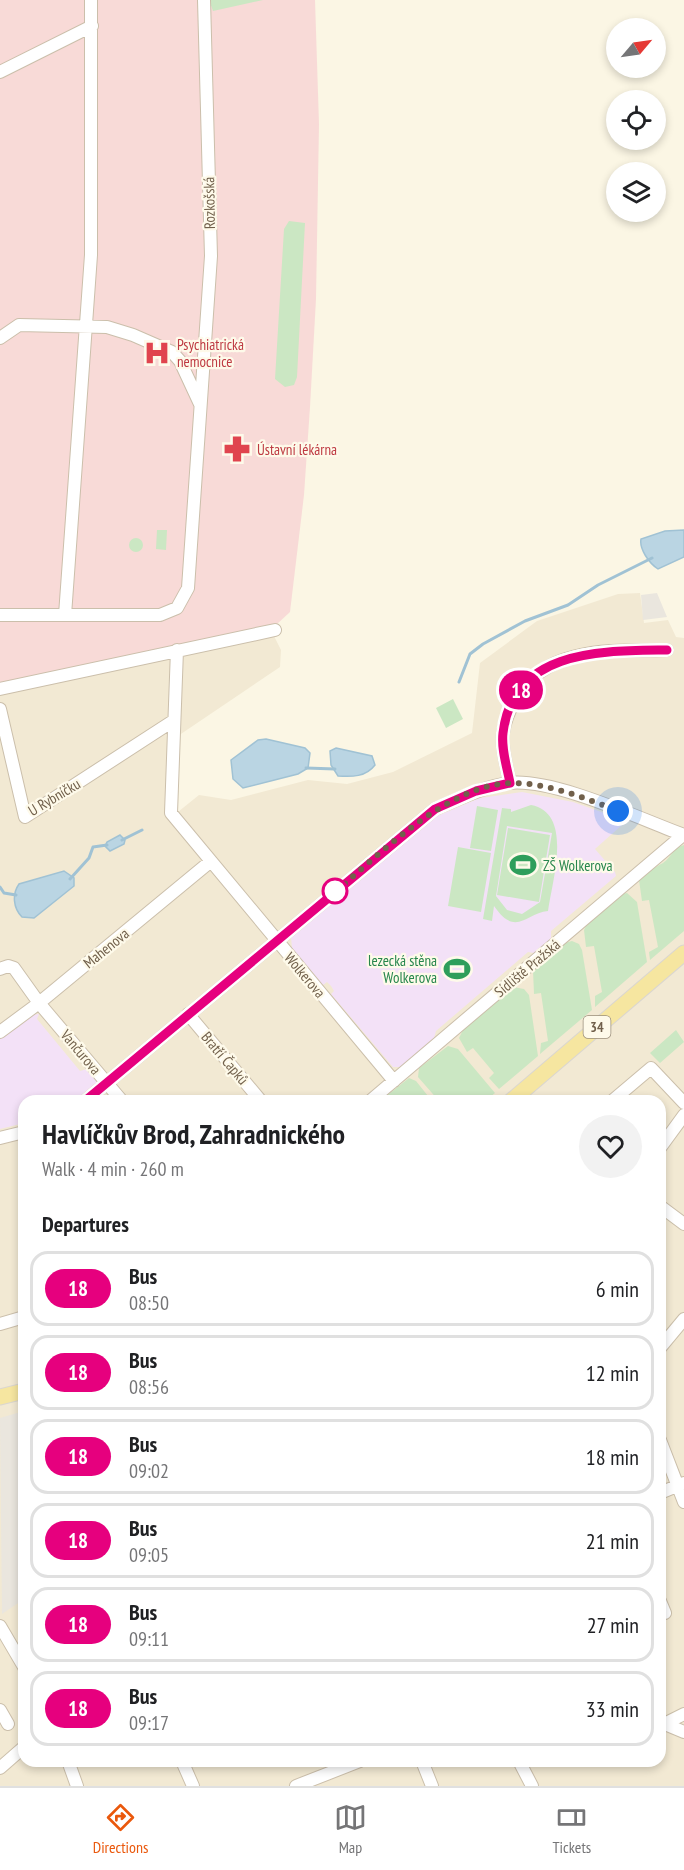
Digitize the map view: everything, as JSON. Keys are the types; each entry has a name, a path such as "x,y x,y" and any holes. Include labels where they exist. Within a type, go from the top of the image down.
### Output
{"main road":[{"name":"34","path":"518,1095 684,953"},
{"path":"0,1397 18,1392"}],"street":[{"path":"65,615 91,255 91,0"},
{"name":"Rozkošská","path":"0,615 160,615 174,610 185,598 190,567 211,256 204,0"},
{"path":"0,72 92,26"},
{"name":"Rozkošská","path":"0,338 19,325 107,327 133,335 172,352 180,361 201,405"},
{"path":"0,689 274,630"},
{"path":"173,721 177,650"},
{"path":"510,783 503,732 514,702 530,680 555,662 575,656 667,650"},
{"name":"U Rybníčku","path":"0,709 25,817 173,721"},
{"name":"Wolkerova","path":"173,721 171,813 394,1081"},
{"path":"92,1095 435,809 476,791 510,783 536,785 561,791 684,835"},
{"name":"Sídliště Pražská","path":"377,1095 684,835"},
{"name":"Mahenova","path":"0,1032 39,1003 211,861"},
{"name":"Vančurova","path":"0,969 8,966 14,968 39,1003 117,1095"},
{"name":"Bratří Čapků","path":"188,1014 256,1095"},
{"path":"619,1095 651,1068 684,1103"},
{"path":"666,1140 684,1115"},
{"path":"0,1138 18,1134"},
{"path":"666,1210 684,1224"},
{"path":"0,1324 18,1319"},
{"path":"666,1341 684,1319"},
{"path":"666,1453 681,1485 684,1502"},
{"path":"666,1491 681,1485"},
{"path":"0,1626 18,1657"},
{"path":"0,1710 8,1724"},
{"path":"666,1721 684,1714"},
{"path":"666,1725 684,1732"},
{"path":"0,1768 18,1752"},
{"path":"70,1767 77,1786"},
{"path":"185,1767 193,1786"},
{"path":"296,1786 320,1782 349,1767"},
{"path":"424,1767 432,1786"},
{"path":"522,1767 532,1786"}],"shaded area":[{"name":"Psychiatrická nemocnice","path":"0,0 315,0 319,124 316,299 310,407 304,495 290,612 276,625 0,684"},
{"path":"640,593 644,623 668,620 676,637 684,638 684,1786 0,1786 0,695 274,636 281,650 280,667 169,742 168,820 199,795 231,800 308,780 347,784 393,772 472,733 480,663 537,621 618,594"},
{"path":"657,593 667,617 643,620 641,595"},
{"name":"ZŠ Wolkerova","path":"522,792 573,802 621,819 622,825 595,849 616,876 551,931 551,941 534,953 528,952 436,1031 434,1038 401,1067 393,1067 331,994 334,991 331,986 327,982 323,985 292,948 291,937 435,817 480,798"},
{"path":"39,1014 37,1019 80,1071 87,1069 97,1082 81,1095 18,1095 18,1124 0,1129 0,1038 31,1015"},
{"path":"18,1413 18,1603 2,1614 0,1418"}],"green space":[{"path":"209,0 263,0 213,11"},
{"path":"289,221 305,223 297,377 294,385 285,387 275,379 284,229"},
{"path":"157,530 167,530 166,550 156,549"},
{"path":"133,538 139,538 143,545 139,552 133,552 129,548 129,542"},
{"path":"453,699 463,719 446,728 436,708"},
{"path":"531,805 544,811 552,821 556,834 556,866 548,911 515,922 509,921 494,906 492,921 483,919 502,808 511,809 511,812","holes":["507,826 552,833 540,902 522,914 507,910 496,896"]},
{"path":"477,806 498,810 491,851 470,848"},
{"name":"ZŠ Wolkerova","path":"508,828 550,835 539,902 497,895"},
{"path":"684,845 684,931 650,960 649,952 658,947 649,900 642,901 639,880 647,872 666,861 677,848"},
{"path":"458,847 491,853 481,912 448,906"},
{"path":"627,893 637,902 647,962 595,1007 595,996 602,992 594,946 586,947 584,930 587,924 622,894"},
{"path":"572,941 579,944 582,950 592,1010 540,1054 541,1043 548,1041 541,993 534,994 533,970 565,943"},
{"path":"513,987 524,989 529,995 538,1056 499,1089 489,1078 494,1073 473,1048 467,1052 459,1038 463,1030"},
{"path":"676,1030 684,1042 660,1063 650,1053"},
{"path":"448,1046 458,1049 495,1093 492,1095 434,1095 418,1077 419,1068"},
{"path":"409,1078 416,1081 427,1095 388,1095"}],"water":[{"path":"684,530 684,557 658,569 645,556 641,539 665,531"},
{"path":"266,739 305,748 310,753 308,768 298,774 243,788 233,779 231,760 258,740"},
{"path":"336,748 372,756 375,765 363,774 338,776 331,765 330,751"},
{"path":"120,835 125,840 124,844 110,851 105,846 107,842"},
{"path":"64,871 74,878 74,886 34,918 22,917 14,901 19,884"}],"waterway":[{"path":"459,682 470,654 483,644 525,621 568,605 598,585 652,558"},
{"path":"306,768 335,769"},
{"path":"122,840 142,830"},
{"path":"70,879 89,858 93,847 107,845"},
{"path":"0,887 4,893 16,895"}],"bus line":[{"name":"18","path":"92,1095 435,809 476,791 510,783 503,732 506,718 514,702 530,680 564,658 599,653 667,650"}],"place":[{"name":"Psychiatrická nemocnice","path":"157,353"},
{"name":"Ústavní lékárna","path":"237,449"},
{"name":"ZŠ Wolkerova","path":"523,865"},
{"name":"lezecká stěna Wolkerova","path":"457,969"}],"route":[{"path":"335,891 328,898 435,809 476,791 510,783 536,785 597,802 618,811"}]}
